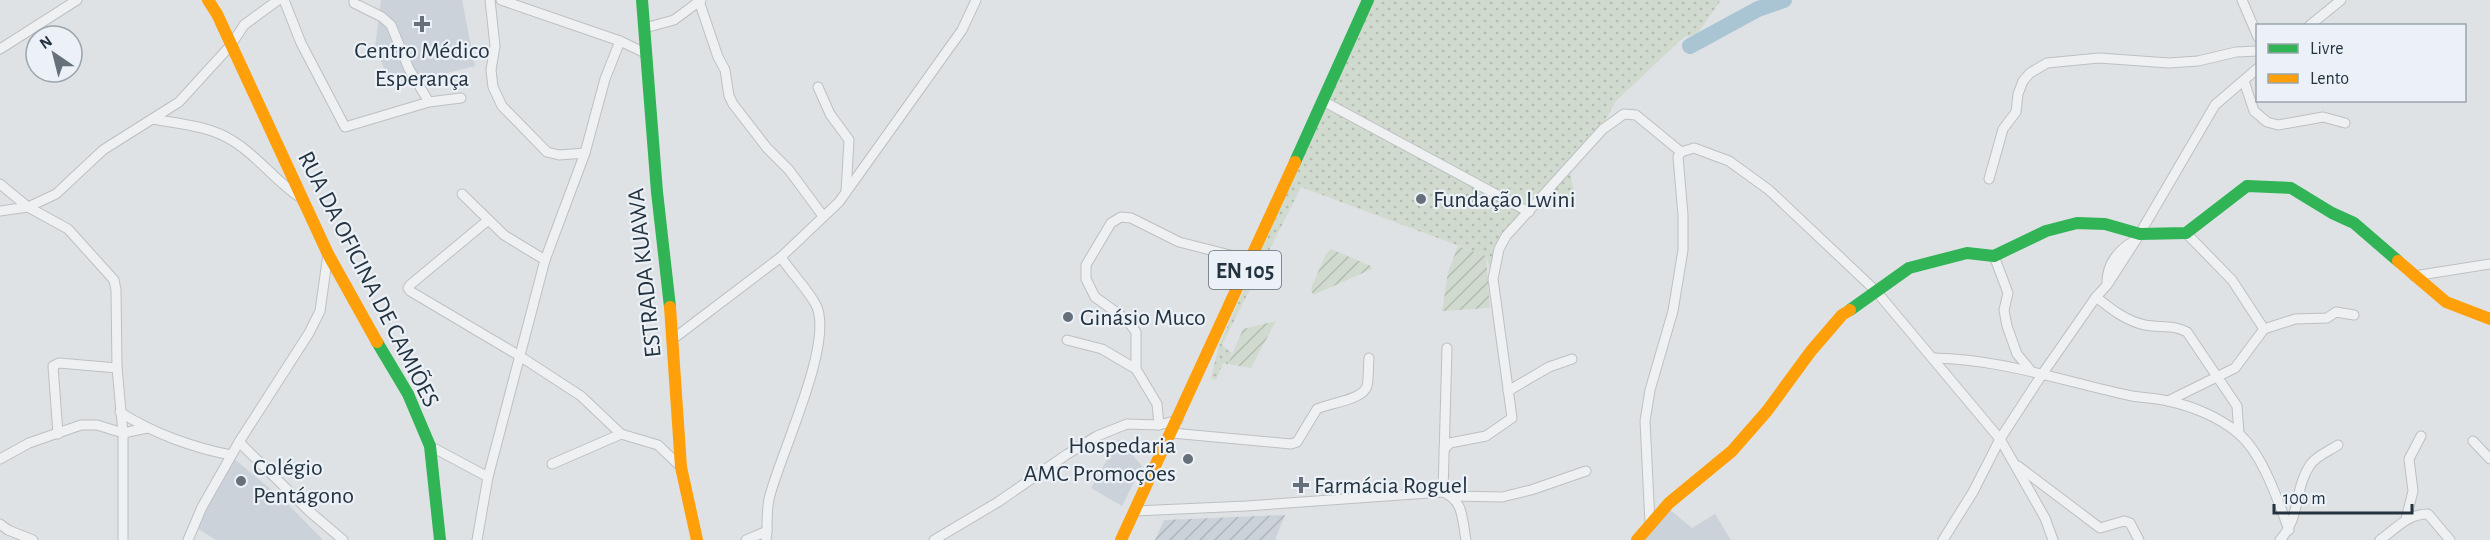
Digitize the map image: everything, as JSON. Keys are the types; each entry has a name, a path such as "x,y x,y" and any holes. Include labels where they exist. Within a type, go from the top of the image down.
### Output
{"street":[{"path":"0,49 74,0"},
{"name":"RUA DA OFICINA DE CAMIÕES","path":"208,0 217,14 328,254 408,394 430,446 440,540"},
{"path":"0,211 28,207 56,194 104,150 179,102 231,45 244,25 278,0"},
{"path":"284,0 301,43 345,127 429,102 461,99"},
{"path":"354,0 354,3 382,17 391,25 409,69 429,102"},
{"path":"490,0 495,46 491,70 493,87 502,106 547,152 585,153"},
{"path":"501,0 620,41 645,53"},
{"name":"ESTRADA KUAWA","path":"642,0 645,53 673,339 681,467 697,540"},
{"path":"673,339 780,257 839,202 962,30 976,0"},
{"name":"EN 105","path":"1121,540 1178,420 1368,0"},
{"path":"2242,0 2256,32"},
{"path":"2311,24 2341,0"},
{"path":"645,28 674,20 700,1 718,57 725,70 729,96 733,105 767,148 789,170 823,216"},
{"path":"477,540 488,477 518,355 545,260 585,153 605,79 620,41"},
{"path":"1989,180 2003,129 2016,112 2018,94 2023,81 2030,73 2047,63 2099,58 2169,63 2198,61 2236,52 2256,51"},
{"path":"1943,540 1973,492 2000,439 2043,373 2096,297 2107,285 2110,266 2123,247 2138,237 2215,105 2256,70"},
{"path":"2244,81 2254,111 2267,122 2278,125 2323,117 2345,123"},
{"path":"818,87 830,114 849,140 846,192"},
{"path":"1323,101 1529,212"},
{"path":"1444,449 1450,442 1486,436 1512,418 1493,279 1499,249 1506,236 1603,129 1624,114 1636,115 1681,152"},
{"path":"153,119 222,134 236,142 284,187 301,198"},
{"path":"1650,523 1645,421 1650,390 1673,311 1683,250 1683,215 1678,157 1681,152 1694,148 1729,161 1769,189 1876,291 2000,439 2045,518 2053,540"},
{"path":"0,184 28,207 68,229 114,280 117,368 123,432 123,540"},
{"path":"1637,540 1669,503 1732,451 1767,411 1811,351 1842,315 1909,268 1966,253 1994,256 2046,231 2077,224 2105,224 2138,237 2186,232 2247,186 2291,188 2332,213 2354,223 2446,302 2490,319"},
{"path":"462,194 504,235 545,260"},
{"path":"1136,369 1136,333 1127,320 1095,297 1086,279 1086,265 1111,224 1121,217 1131,218 1179,242 1250,260"},
{"path":"488,221 408,288 581,396 621,434 658,445 681,467"},
{"path":"2186,232 2232,280 2264,329"},
{"path":"188,540 202,507 231,455 313,326 320,311 328,254"},
{"path":"1994,256 2008,293 2005,318 2017,354 2031,371"},
{"path":"746,540 767,535 768,500 792,428 809,387 820,323 816,306 780,257"},
{"path":"2414,276 2490,264"},
{"path":"2096,297 2136,323 2149,326 2175,326 2187,332 2237,406 2239,434"},
{"path":"2168,401 2235,368 2264,329 2295,319 2327,318 2336,312 2354,315"},
{"path":"1067,340 1102,349 1136,369 1157,404 1159,425"},
{"path":"1443,492 1447,348"},
{"path":"2016,369 2017,354"},
{"path":"1172,433 1291,444 1297,442 1317,409 1358,397 1365,392 1369,358"},
{"path":"1934,358 1953,358 2043,373 2132,396 2168,401 2215,417 2239,434 2261,465 2289,530"},
{"path":"1508,391 1543,370 1572,359"},
{"path":"58,434 53,366 59,363 117,368"},
{"path":"120,412 147,428 205,450 231,455"},
{"path":"934,540 998,502 1066,454 1097,436 1127,424 1159,425 1178,420"},
{"path":"0,459 29,443 81,425 97,425 123,432 147,428"},
{"path":"552,464 621,434"},
{"path":"2406,519 2413,492 2409,459 2421,435"},
{"path":"2473,441 2490,459"},
{"path":"239,442 309,511 343,540"},
{"path":"2280,540 2289,530 2303,481 2311,464 2338,445"},
{"path":"430,446 488,477"},
{"path":"2016,465 2100,528 2124,521 2130,523 2139,540"},
{"path":"1135,511 1246,506 1443,492 1454,496 1502,497 1531,490 1586,471"},
{"path":"1454,496 1459,503 1466,540"},
{"path":"2380,540 2406,519 2418,514 2428,514 2450,540"},
{"path":"0,524 8,530 33,540"}],"shaded area":[{"name":"Centro Médico Esperança","path":"381,0 462,0 475,66 392,87 375,47"},
{"path":"1374,0 1721,0 1697,34 1684,37 1616,101 1595,138 1569,168 1576,199 1529,212 1506,236 1493,279 1486,256 1301,187 1222,345 1232,353 1228,364 1223,363 1216,380 1211,378 1219,345"},
{"path":"1458,246 1486,256 1490,308 1442,311 1448,272"},
{"path":"1331,249 1371,266 1372,269 1313,295 1311,288 1326,254"},
{"path":"1276,321 1251,368 1228,364 1243,329"},
{"path":"1119,439 1142,466 1122,506 1091,488"},
{"name":"Colégio Pentágono","path":"233,458 285,501 323,540 216,540 197,528"},
{"path":"1670,510 1692,528 1715,514 1731,540 1645,540"},
{"path":"1285,515 1275,540 1155,540 1164,520"}],"waterway":[{"path":"1690,46 1758,9 1784,0"}],"traffic: fast":[{"path":"642,0 657,192 670,307"},
{"path":"1295,162 1368,0"},
{"path":"1850,310 1909,268 1967,253 1994,256 2046,231 2077,223 2105,224 2140,234 2186,233 2247,186 2291,188 2332,213 2354,223 2398,261"},
{"path":"377,342 408,394 430,446 440,540"}],"traffic: slow":[{"path":"208,0 217,14 328,254 377,342"},
{"path":"1121,540 1295,162"},
{"path":"2398,261 2446,302 2490,319"},
{"path":"670,307 681,467 697,540"},
{"path":"1637,540 1669,503 1732,451 1767,411 1811,351 1842,315 1850,310"}],"place":[{"name":"Centro Médico Esperança","path":"422,24"},
{"name":"Fundação Lwini","path":"1421,199"},
{"name":"Ginásio Muco","path":"1068,317"},
{"name":"Hospedaria AMC Promoções","path":"1188,459"},
{"name":"Colégio Pentágono","path":"241,481"},
{"name":"Farmácia Roguel","path":"1301,485"}]}
